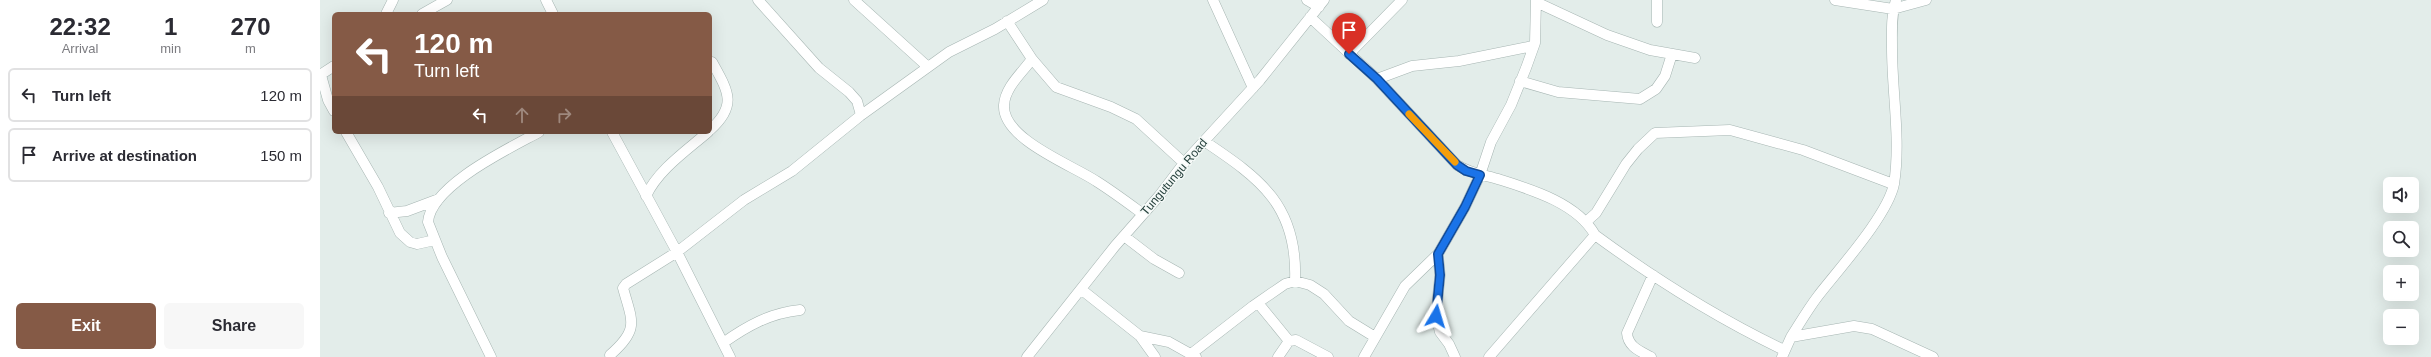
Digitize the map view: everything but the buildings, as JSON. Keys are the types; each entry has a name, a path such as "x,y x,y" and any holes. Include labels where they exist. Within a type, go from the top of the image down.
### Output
{"street":[{"path":"425,12 446,0"},
{"path":"546,0 552,12"},
{"path":"758,0 819,68 853,97 860,107 861,115"},
{"path":"854,0 928,67"},
{"path":"610,355 623,344 631,327 631,312 623,288 633,279 677,252 744,200 792,171 861,115 949,52 1043,0"},
{"path":"1213,0 1252,88"},
{"path":"1307,0 1321,3"},
{"path":"1349,54 1402,0"},
{"path":"1657,0 1657,22"},
{"path":"1835,0 1894,5 1926,0"},
{"path":"1364,357 1405,286 1438,254 1465,207 1480,175 1491,142 1511,105 1534,46 1536,1 1607,35 1650,50 1695,58"},
{"name":"Tungutungu Road","path":"1028,357 1184,162 1252,88 1321,3"},
{"path":"1310,18 1377,79 1457,165 1466,171 1499,179 1546,197 1587,221 1595,235 1653,275 1710,312 1783,354 1791,337 1816,298 1855,249 1887,202 1894,184 1896,138 1892,58 1894,5"},
{"path":"1007,21 1032,59 1056,87 1111,107 1136,119 1184,162"},
{"path":"1377,79 1412,66 1459,61 1534,46"},
{"path":"1520,81 1558,92 1640,99 1656,89 1665,76 1672,54"},
{"path":"1032,59 1006,93 1004,115 1011,126 1042,152 1096,181 1143,214"},
{"path":"712,62 728,94 729,104 722,120 712,128"},
{"path":"332,67 320,75 332,107"},
{"path":"1587,221 1596,213 1638,149 1655,133 1730,130 1803,150 1894,184"},
{"path":"347,134 378,187 389,213 400,232 410,242 417,244 435,240"},
{"path":"491,357 435,240 428,222 429,216 441,199 479,165 535,134"},
{"path":"613,134 677,252 730,357"},
{"path":"646,196 651,185 664,171 706,134"},
{"path":"1204,141 1244,168 1280,208 1291,230 1295,250 1295,281"},
{"path":"389,213 406,211 441,199"},
{"path":"1489,357 1595,235"},
{"path":"1124,236 1154,259 1179,273"},
{"path":"1438,254 1440,275 1436,316 1440,332 1449,344 1454,357"},
{"path":"1651,357 1632,345 1628,340 1628,333 1653,275"},
{"path":"1140,336 1169,342 1194,356 1258,303 1285,284 1295,281 1310,285 1324,294 1349,321 1375,337"},
{"path":"1082,290 1140,336 1155,357"},
{"path":"1258,303 1281,328 1289,341"},
{"path":"723,343 760,319 787,311 800,310"},
{"path":"1791,337 1854,326 1872,329 1933,357"},
{"path":"1278,357 1289,341 1296,340 1328,357"}],"slow traffic":[{"path":"1409,114 1426,130 1455,162"}],"route":[{"path":"1349,54 1377,79 1457,165 1466,171 1480,175 1465,207 1444,239 1438,254 1440,275 1439,299 1436,316"}]}
